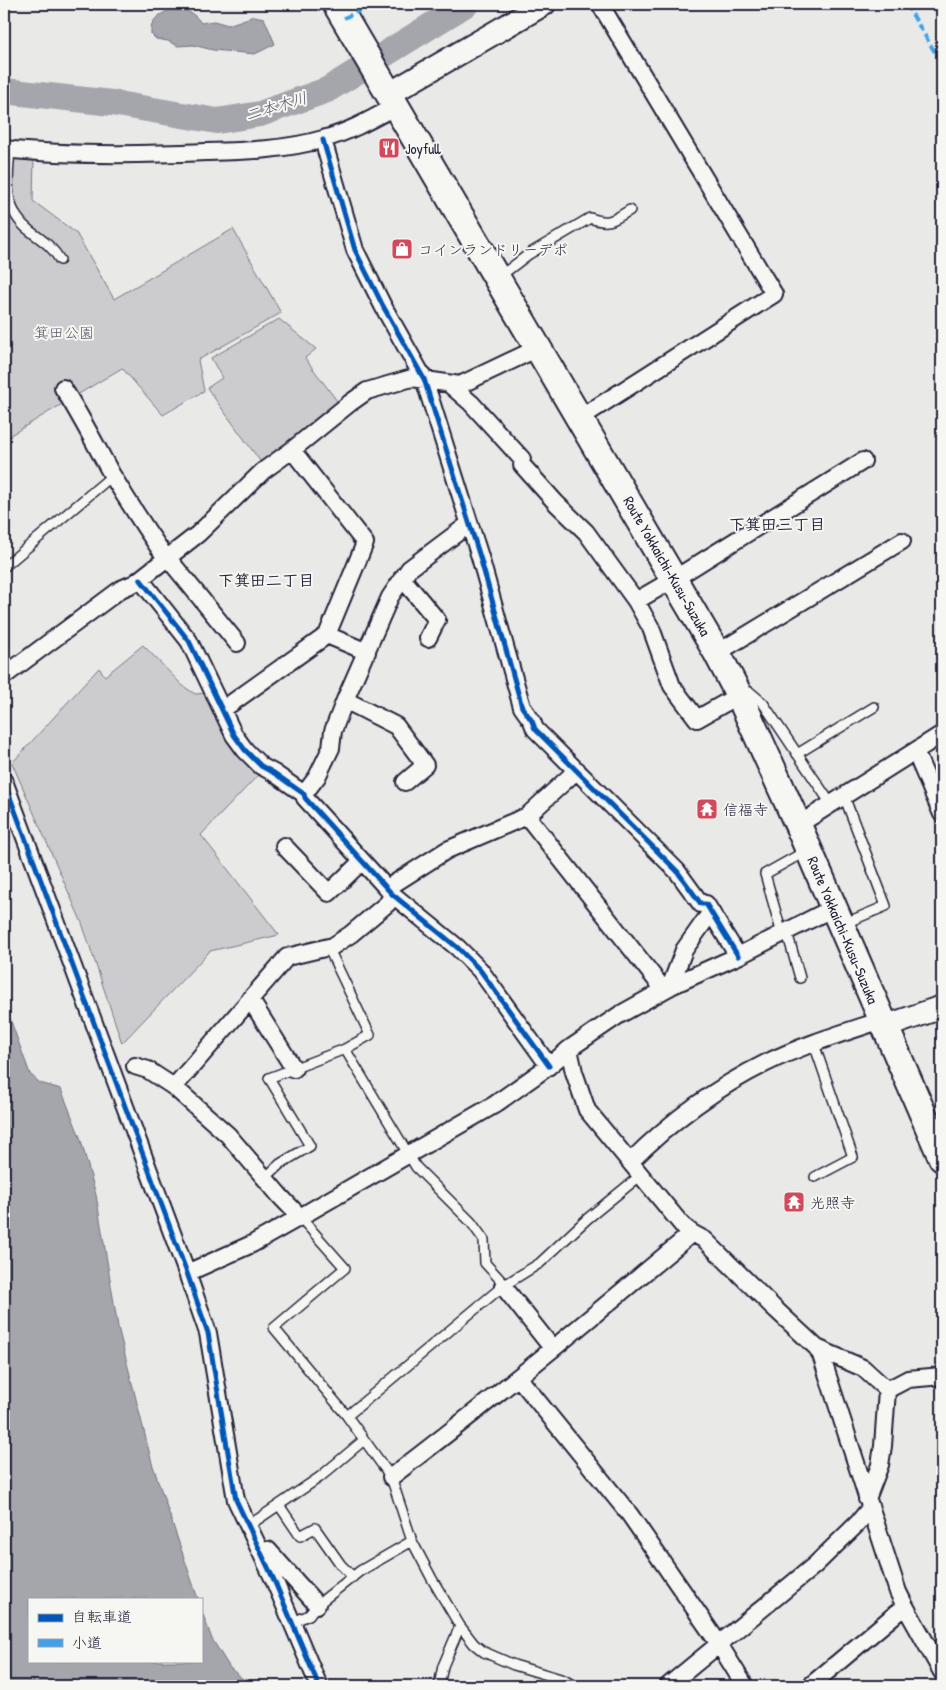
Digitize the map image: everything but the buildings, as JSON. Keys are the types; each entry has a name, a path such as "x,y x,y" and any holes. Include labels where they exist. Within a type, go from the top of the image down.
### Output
{"main road":[{"name":"Route Yokkaichi-Kusu-Suzuka","path":"340,11 718,653 739,694 798,825 942,1158"}],"street":[{"path":"7,149 67,153 186,153 249,150 323,140 349,130 390,95 544,4"},
{"path":"580,418 774,294 600,4"},
{"path":"323,140 355,250 383,306 424,379 495,607 522,707 532,721 535,730 670,864 692,889 701,904 706,904 738,956"},
{"path":"4,676 121,589 140,579 198,534 264,471 367,391 412,378 460,385 538,348"},
{"path":"449,384 471,402 556,503 586,532 636,601 651,628 672,686 697,719 739,694"},
{"path":"63,388 112,475 146,530 237,642"},
{"path":"222,710 327,635 365,543 292,450"},
{"path":"636,601 863,461"},
{"path":"304,794 317,777 331,748 333,731 345,700 390,597 409,569 469,524"},
{"path":"718,653 902,541"},
{"path":"402,578 437,620 428,638"},
{"path":"140,579 189,641 234,735 252,759 304,794 305,798 392,894 458,948 480,970 549,1066"},
{"path":"327,635 367,652"},
{"path":"345,700 396,726 420,757 425,765 405,782"},
{"path":"798,825 942,734"},
{"path":"914,751 942,814"},
{"path":"174,1087 287,957 333,946 351,934 388,903 392,894 392,885 447,850 527,816 577,770"},
{"path":"4,782 188,1273 208,1333 236,1500 293,1622 319,1686"},
{"path":"527,816 667,989"},
{"path":"284,846 329,893 362,861"},
{"path":"667,989 684,950 711,912"},
{"path":"188,1273 252,1244 300,1218 494,1105 549,1066 569,1049 619,1015 667,989 784,933 837,916"},
{"path":"250,999 294,1069"},
{"path":"630,1162 650,1142 709,1096 767,1062 814,1044 942,1007"},
{"path":"569,1049 574,1072 587,1110 682,1225 705,1240 773,1308 817,1348 821,1355 898,1592 905,1606 937,1653 942,1672"},
{"path":"135,1066 148,1070 174,1087 228,1135 300,1218"},
{"path":"391,1477 553,1349 692,1233"},
{"path":"504,1286 553,1349"},
{"path":"817,1348 863,1368 887,1390"},
{"path":"887,1390 908,1379 942,1376"},
{"path":"518,1377 630,1515 745,1686"},
{"path":"668,1686 815,1565 858,1522 869,1503 880,1465 887,1390"},
{"path":"261,1553 268,1550 317,1605"},
{"path":"810,1686 905,1606"}],"lane":[{"path":"7,149 7,189 10,204 21,223 50,246 60,260"},
{"path":"497,279 530,254 590,218 603,223 611,221 630,210"},
{"path":"4,567 112,475"},
{"path":"739,694 750,692 763,703 797,754 837,800 886,906 837,916"},
{"path":"797,754 874,707"},
{"path":"800,978 764,874 808,850"},
{"path":"264,1178 286,1159 310,1146 269,1078 345,1050 370,1035 328,947"},
{"path":"814,1044 853,1157 815,1177"},
{"path":"345,1050 416,1167 471,1222 484,1240 485,1263 504,1286"},
{"path":"347,1416 504,1286 540,1263 587,1219 641,1175"},
{"path":"300,1218 345,1268 274,1328 347,1416 391,1477 412,1541 460,1626 474,1644 484,1652 514,1665 564,1680 574,1686"},
{"path":"248,1526 320,1476 364,1440"},
{"path":"279,1505 300,1536 315,1528 341,1565 353,1576"},
{"path":"293,1622 309,1615 317,1605 353,1576 412,1541"},
{"path":"439,1686 443,1666 460,1626"}],"green space":[{"name":"箕田公園","path":"4,154 34,156 33,201 76,233 114,299 233,229 281,313 198,360 204,391 163,415 122,368 4,439"},
{"path":"279,319 316,349 305,358 340,405 263,465 207,388 222,378 211,358"},
{"path":"143,645 183,686 195,694 209,693 261,772 201,835 279,935 210,951 122,1043 82,923 12,763 99,668 105,676"}],"shaded area":[{"path":"170,10 188,12 194,15 201,23 214,21 228,25 254,16 264,18 275,44 255,54 213,50 193,45 178,46 168,41 156,39 151,34 153,22 158,16"},
{"path":"4,1002 30,1074 40,1083 61,1089 80,1137 96,1195 118,1327 152,1463 198,1598 28,1598 28,1662 202,1662 202,1612 212,1639 230,1668 251,1686 4,1686"}],"waterway":[{"name":"二本木川","path":"4,91 112,103 217,121 260,114 327,90 466,4"}],"marked path":[{"path":"344,18 372,4"},
{"path":"906,4 942,64"}],"cycle path":[{"path":"323,140 355,250 383,306 424,379 480,557 522,707 535,729 677,871 701,904 706,904 738,956"},
{"path":"140,579 189,641 234,735 245,750 261,766 304,794 305,798 392,894 458,948 480,970 549,1066"},
{"path":"4,781 208,1333 236,1500 274,1580 319,1686"}],"place":[{"name":"Joyfull","path":"389,148"},
{"name":"コインランドリーデポ","path":"402,249"},
{"name":"信福寺","path":"707,809"},
{"name":"光照寺","path":"794,1202"}],"district":[{"name":"下箕田三丁目","path":"777,524"},
{"name":"下箕田二丁目","path":"266,580"}]}
